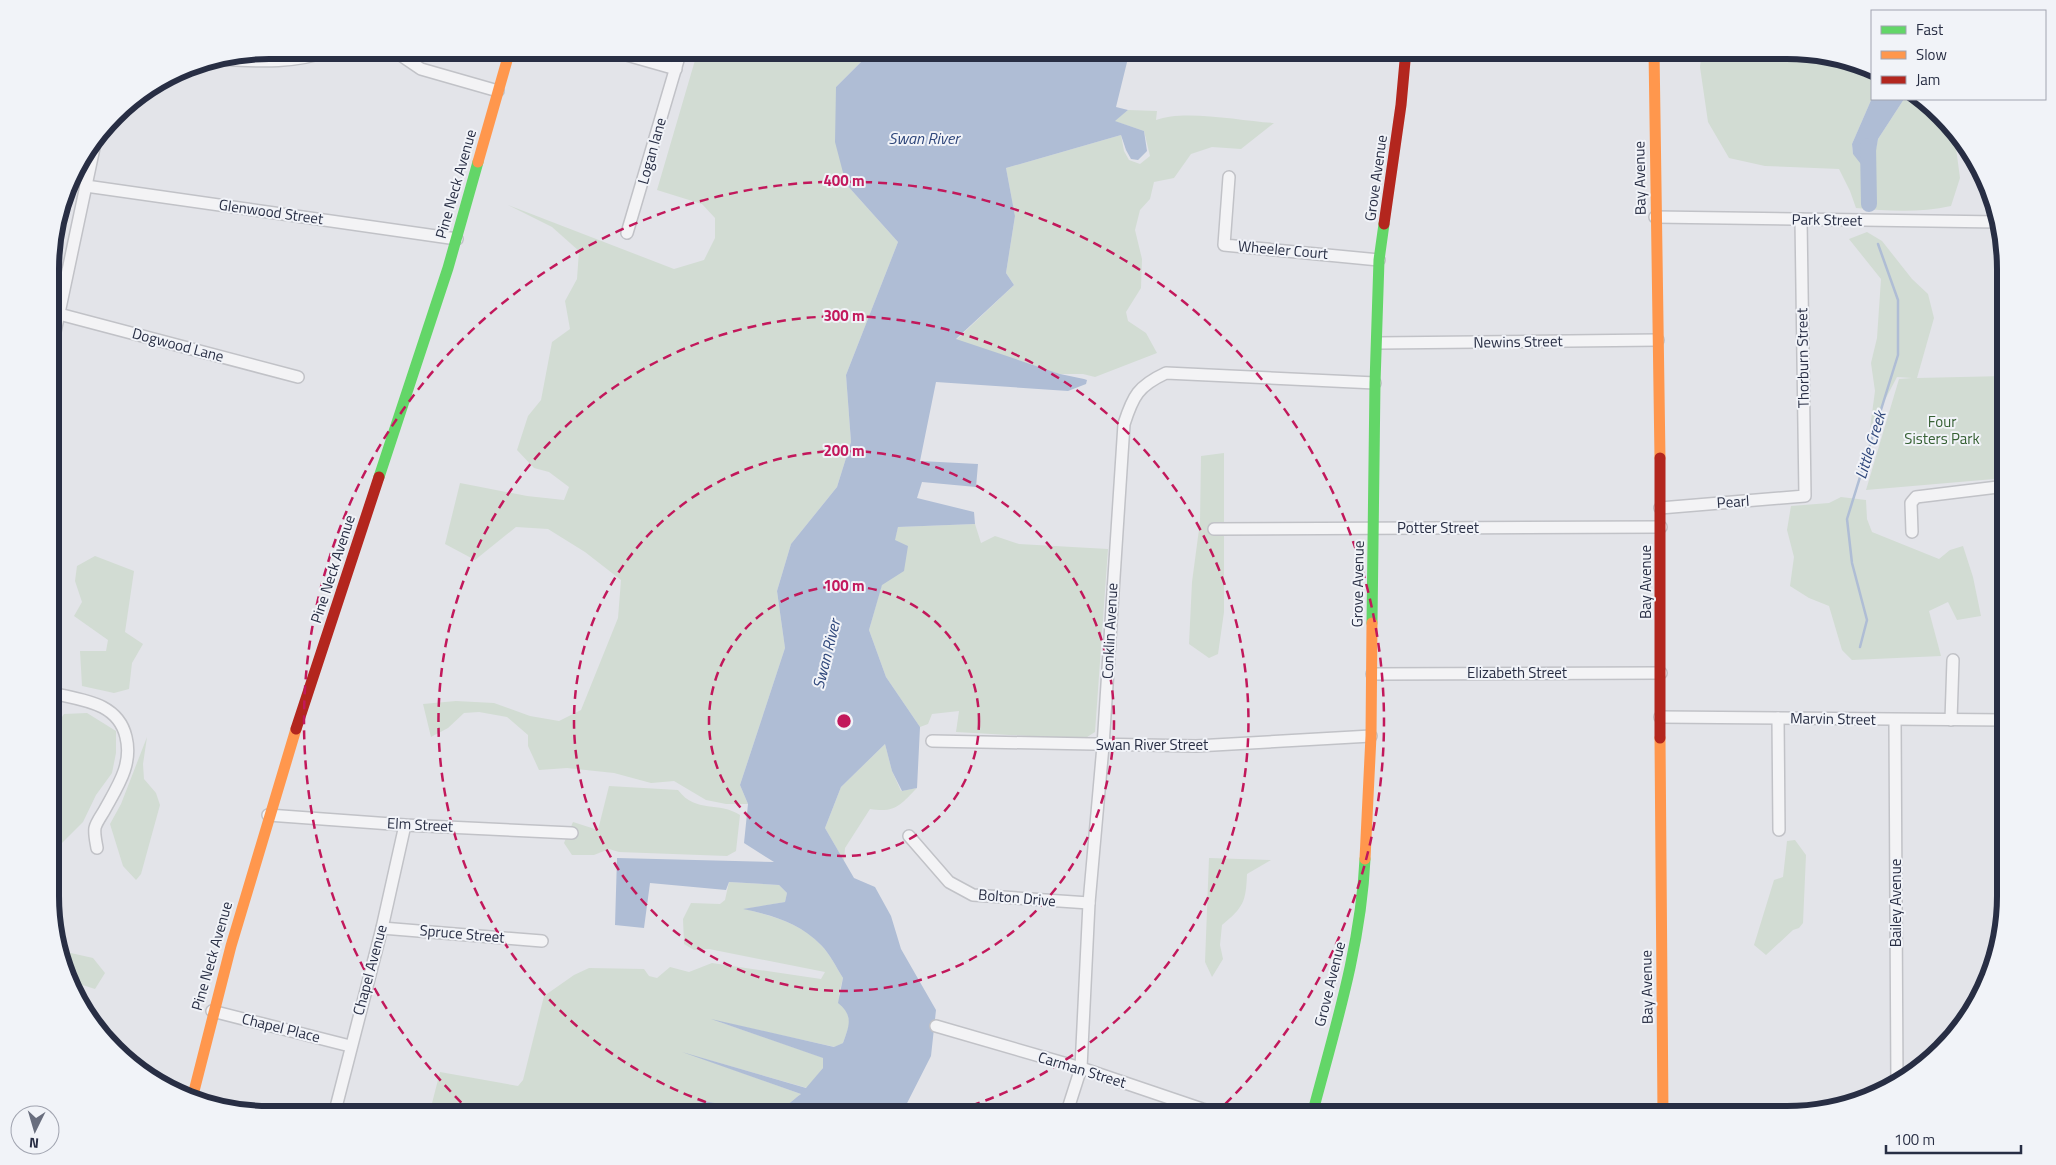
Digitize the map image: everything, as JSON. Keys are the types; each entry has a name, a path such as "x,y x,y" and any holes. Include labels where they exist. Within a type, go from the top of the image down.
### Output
{"street":[{"path":"271,59 288,61 300,59"},
{"path":"406,59 421,69 498,91"},
{"name":"Pine Neck Avenue","path":"194,1092 212,1011 268,815 457,239 507,59"},
{"path":"641,59 676,69 679,59"},
{"name":"Grove Avenue","path":"1314,1106 1347,981 1359,928 1365,885 1371,736 1375,384 1378,343 1379,260 1401,104 1405,59"},
{"name":"Bay Avenue","path":"1654,59 1661,528 1660,717 1663,1106"},
{"name":"Logan lane","path":"627,233 676,69"},
{"path":"59,314 93,154"},
{"name":"Wheeler Court","path":"1229,177 1224,245 1379,260"},
{"name":"Glenwood Street","path":"86,186 457,239"},
{"name":"Park Street","path":"1655,217 1992,222"},
{"name":"Thorburn Street","path":"1801,219 1806,496"},
{"name":"Dogwood Lane","path":"59,314 298,376"},
{"name":"Newins Street","path":"1378,343 1658,340"},
{"name":"Conklin Avenue","path":"1069,1106 1081,1068 1089,904 1103,746 1124,424 1132,400 1142,386 1166,373 1375,384"},
{"path":"1912,532 1912,503 1916,497 1997,487"},
{"name":"Pearl","path":"1660,508 1806,496"},
{"name":"Potter Street","path":"1214,529 1661,528"},
{"path":"1951,720 1953,660"},
{"name":"Elizabeth Street","path":"1372,674 1661,673"},
{"path":"59,695 96,703 107,708 125,730 129,748 128,763 95,828 97,848"},
{"name":"Marvin Street","path":"1660,717 1997,720"},
{"path":"1778,718 1779,830"},
{"name":"Bailey Avenue","path":"1895,720 1897,1075"},
{"name":"Swan River Street","path":"932,741 1103,746 1196,746 1371,736"},
{"name":"Elm Street","path":"268,815 406,825 572,833"},
{"name":"Chapel Avenue","path":"336,1106 350,1046 382,928 406,825"},
{"name":"Bolton Drive","path":"910,836 949,882 973,894 1089,904"},
{"name":"Spruce Street","path":"382,928 542,941"},
{"name":"Chapel Place","path":"212,1011 350,1046"},
{"name":"Carman Street","path":"936,1026 1081,1068 1193,1106"}],"green space":[{"path":"695,59 864,59 836,87 846,184 898,242 846,375 851,442 837,487 791,544 777,591 785,648 740,785 748,804 726,804 706,800 674,781 651,783 614,773 567,768 539,770 528,746 528,735 507,717 479,712 464,713 448,728 431,737 423,704 456,701 494,703 530,716 559,721 581,710 618,618 621,580 585,552 548,529 516,527 475,560 445,544 460,483 527,496 564,500 569,487 549,472 534,468 517,450 528,416 541,400 552,342 570,329 565,301 577,279 579,251 552,227 508,205 674,269 704,260 715,238 715,218 702,204 657,190"},
{"path":"1701,59 1801,59 1842,66 1871,76 1871,100 1852,144 1853,154 1872,168 1878,139 1903,100 1912,100 1936,120 1955,143 1960,178 1951,206 1904,211 1856,208 1839,169 1765,166 1729,158 1708,122 1700,67"},
{"path":"1128,110 1157,111 1156,120 1168,117 1197,116 1274,123 1241,149 1212,147 1191,154 1174,178 1154,182 1150,199 1140,210 1135,230 1142,259 1141,288 1126,312 1128,321 1146,333 1157,353 1095,377 1083,374 1060,374 956,340 1014,285 1006,273 1015,216 1006,168 1121,135 1124,151 1129,160 1140,164 1150,156 1144,131 1114,121"},
{"name":"Four Sisters Park","path":"1867,232 1882,241 1912,279 1928,294 1934,318 1917,378 1997,376 1997,479 1866,490 1899,379 1912,378 1897,377 1870,428 1875,391 1871,363 1877,338 1881,279 1849,239"},
{"path":"1224,453 1224,612 1218,654 1209,658 1189,644 1192,582 1200,522 1201,456"},
{"path":"1841,497 1866,500 1867,519 1872,532 1939,559 1950,550 1963,546 1973,577 1981,616 1957,620 1948,602 1929,611 1941,656 1852,660 1842,650 1829,606 1809,598 1790,586 1794,557 1787,530 1791,506 1829,503"},
{"path":"975,524 981,543 995,536 1019,544 1108,549 1095,732 1084,739 956,732 959,711 932,714 928,724 920,727 886,677 869,630 898,527"},
{"path":"95,556 134,571 125,632 143,644 132,663 129,689 114,693 82,686 80,651 106,651 108,640 74,616 82,602 75,581 77,566"},
{"path":"87,713 116,731 116,753 112,773 96,795 83,822 62,843 59,841 59,722 64,714"},
{"path":"147,737 143,764 144,779 156,793 160,805 141,874 136,880 123,866 110,824 121,804"},
{"path":"885,744 892,771 901,791 917,788 902,803 892,809 870,809 845,848 844,861 825,828 841,787"},
{"path":"609,786 678,790 692,802 732,811 740,815 736,851 727,856 619,852 609,849 594,855 572,855 564,843 573,822 598,830"},
{"path":"1795,840 1806,855 1803,923 1766,955 1754,945 1774,880 1783,877 1787,841"},
{"path":"1209,858 1271,860 1247,874 1246,891 1242,903 1235,913 1222,925 1220,945 1223,959 1212,977 1205,962"},
{"path":"729,882 779,885 787,893 785,902 745,909 786,921 813,937 830,956 843,978 839,994 850,1023 843,1043 835,1047 717,1021 824,1058 823,1068 807,1088 695,1056 801,1094 785,1106 736,1106 699,1101 710,1106 431,1106 440,1072 518,1086 523,1080 544,996 574,975 589,968 644,969 649,976 657,978 670,967 689,972 712,963 821,979 825,972 709,949 694,950 684,944 683,919 691,903 720,904 725,900"},
{"path":"66,952 93,958 105,973 95,989 78,983"}],"water":[{"name":"Swan River","path":"864,59 1128,59 1116,107 1128,110 1115,121 1144,131 1147,151 1138,160 1131,159 1121,135 1006,168 1015,216 1006,273 1014,285 956,339 1060,374 1087,380 1086,384 1068,391 936,382 920,461 978,464 976,487 922,482 917,498 974,512 975,524 898,527 895,540 908,546 904,571 882,585 869,630 886,677 920,727 917,788 902,791 892,771 885,744 841,787 825,828 854,878 875,887 891,916 901,949 936,1010 931,1056 906,1106 785,1106 801,1094 682,1052 806,1088 823,1068 823,1058 711,1019 834,1047 843,1043 849,1021 846,1012 838,1003 843,978 830,956 813,937 795,926 775,917 743,909 785,902 787,893 779,885 729,882 726,890 650,883 644,928 615,925 617,858 774,862 744,843 748,804 740,785 785,648 777,591 791,544 837,487 851,442 846,375 898,242 846,184 835,142 836,87"},
{"path":"1871,100 1903,100 1878,139 1873,168 1864,168 1853,154 1852,144"},
{"name":"Swan River","path":"696,1100 742,1106 709,1106"}],"waterway":[{"name":"Little Creek","path":"1868,146 1869,204"},
{"name":"Little Creek","path":"1860,647 1867,620 1852,563 1847,519 1898,355 1898,300 1878,244"}],"traffic: fast":[{"path":"379,477 448,268 478,162"},
{"path":"1372,623 1375,383 1379,260 1384,224"},
{"path":"1314,1106 1352,957 1358,924 1365,859"}],"traffic: slow":[{"path":"478,162 507,59"},
{"path":"1654,59 1660,458"},
{"path":"1365,859 1371,736 1372,623"},
{"path":"194,1092 231,946 296,729"},
{"path":"1660,738 1663,1106"}],"traffic: jam":[{"path":"1384,224 1401,105 1405,59"},
{"path":"1660,458 1660,738"},
{"path":"296,729 379,477"}]}
